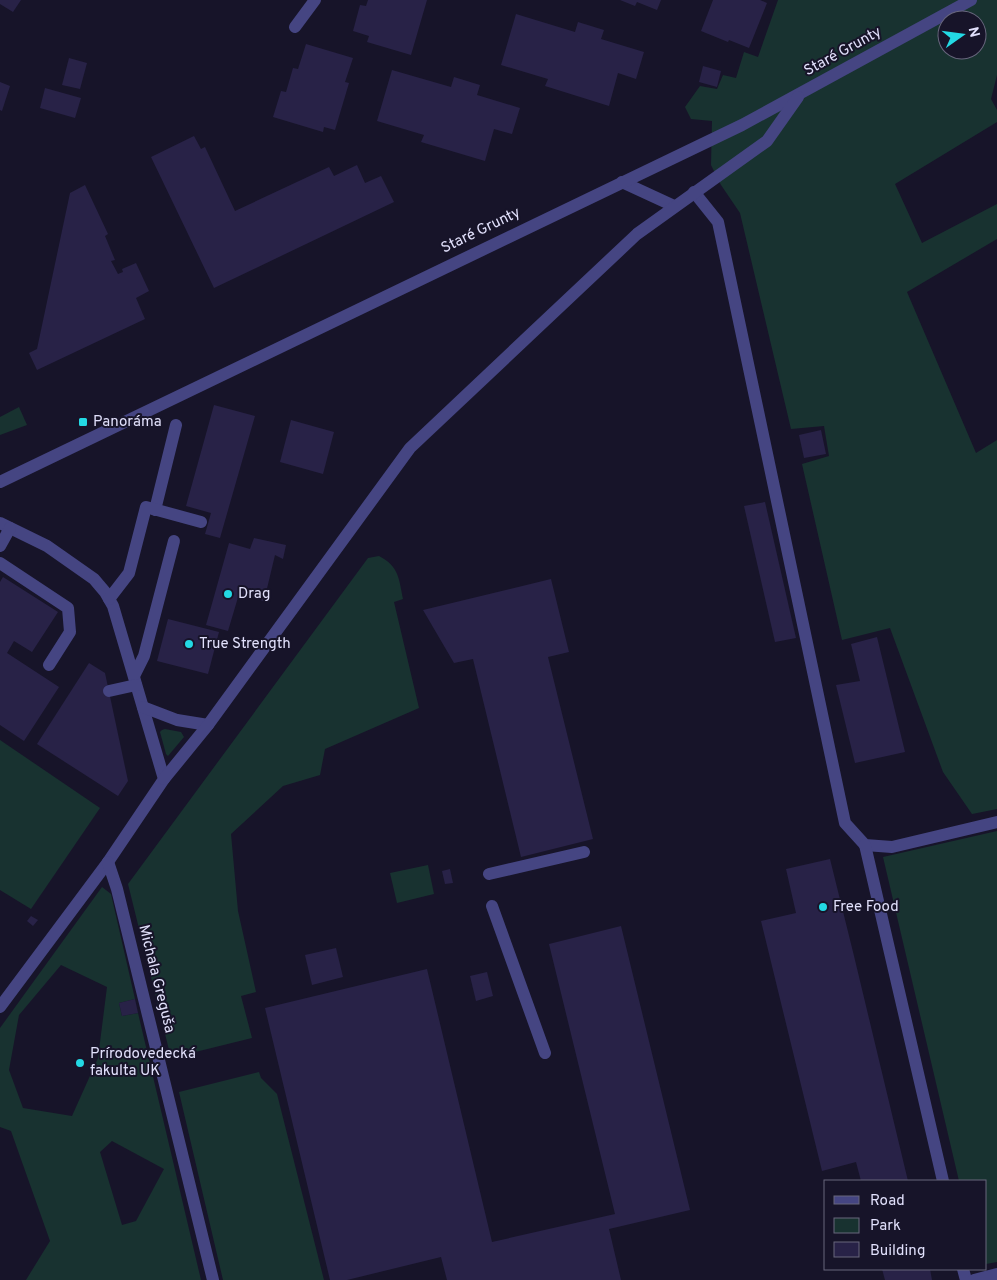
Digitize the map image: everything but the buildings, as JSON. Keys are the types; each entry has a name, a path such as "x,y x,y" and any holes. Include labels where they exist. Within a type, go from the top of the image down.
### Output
{"street":[{"path":"295,27 314,0"},
{"name":"Staré Grunty","path":"0,482 742,125 972,0"},
{"path":"0,1006 108,862 164,779 208,725 410,448 637,234 768,141 799,95"},
{"path":"622,182 674,206"},
{"path":"694,192 718,222 846,824 865,845 943,1180"},
{"path":"155,510 176,425"},
{"path":"109,599 129,574 146,507 201,522"},
{"path":"0,546 5,526 47,546 94,579 109,599 113,606 164,779"},
{"path":"109,691 135,680 144,656 174,541"},
{"path":"0,564 68,608 70,632 49,665"},
{"path":"143,707 177,720 208,725"},
{"path":"865,845 892,847 997,822"},
{"path":"489,874 584,852"},
{"name":"Michala Greguša","path":"108,862 117,889 212,1280"},
{"path":"492,906 545,1053"},
{"path":"974,1280 997,1274"}],"green space":[{"path":"778,0 997,0 997,75 991,99 997,110 997,122 895,184 922,243 997,204 997,239 907,292 976,453 997,440 997,809 972,814 943,772 890,628 842,640 802,464 829,456 824,426 791,429 740,213 721,185 711,165 712,121 691,119 685,107 700,86 717,89 723,75 736,78 744,52 758,57"},
{"path":"19,407 27,425 0,435 0,417"},
{"path":"379,556 391,564 399,579 403,599 394,602 419,708 325,749 320,775 283,786 231,834 238,911 256,992 241,996 252,1038 171,1058 128,884 368,558"},
{"path":"165,729 181,732 184,737 168,756 160,732"},
{"path":"0,740 100,808 31,909 0,890"},
{"path":"997,831 997,1262 987,1264 987,1180 959,1180 883,857"},
{"path":"428,865 434,894 397,903 390,873"},
{"path":"102,887 111,894 135,999 119,1003 122,1016 138,1013 201,1280 26,1280 50,1241 11,1131 0,1127 0,1028","holes":["61,965 107,987 98,1058 72,1116 23,1108 9,1070 19,1015","112,1141 164,1169 136,1221 122,1225 100,1152"]},
{"path":"259,1072 261,1078 277,1094 324,1280 223,1280 179,1092"}],"place":[{"name":"Panoráma","path":"83,422"},
{"name":"Drag","path":"228,594"},
{"name":"True Strength","path":"189,644"},
{"name":"Free Food","path":"823,907"},
{"name":"Prírodovedecká fakulta UK","path":"80,1063"}]}
